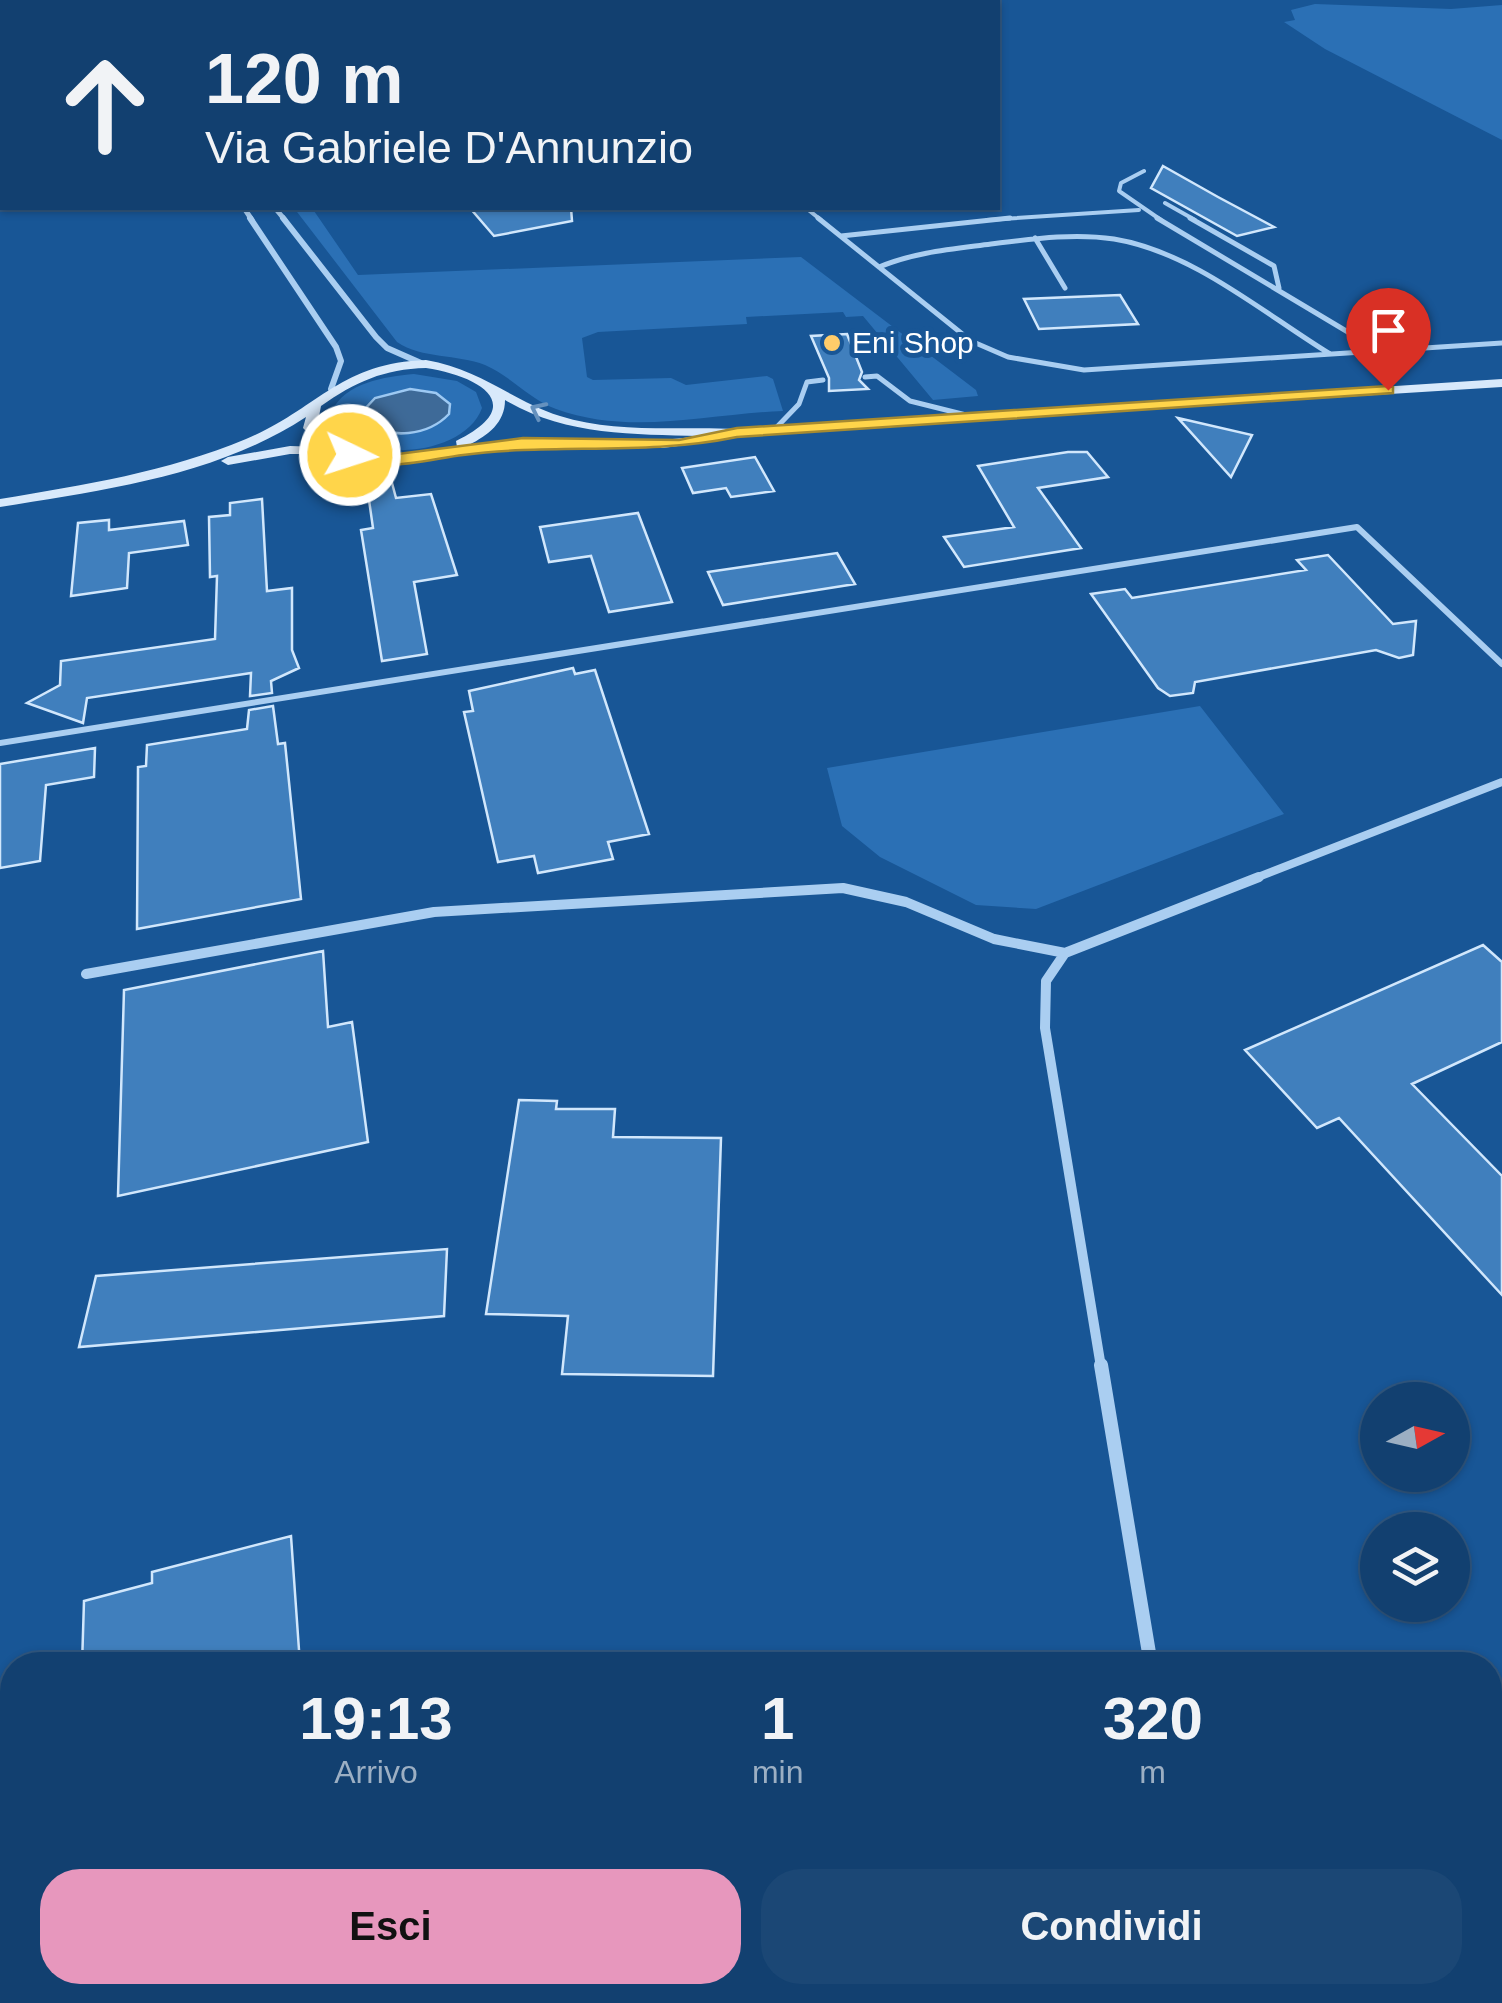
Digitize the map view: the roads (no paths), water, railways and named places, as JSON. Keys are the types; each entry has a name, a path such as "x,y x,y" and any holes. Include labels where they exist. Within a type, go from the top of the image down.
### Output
{"main road":[{"path":"116,484 230,450 315,406 331,389 378,369 421,363 473,373 540,412 590,426 737,433"},
{"path":"0,503 261,454 340,452 390,460 523,443 679,444 774,430 1502,383"},
{"path":"436,453 488,429 501,407 494,387"},
{"path":"315,406 310,428 320,440 340,452"}],"street":[{"path":"245,210 313,307 341,361 331,389"},
{"path":"276,210 344,301 387,348 421,363"},
{"path":"86,974 434,912 843,888 906,902 994,939 1065,953 1502,782"},
{"path":"1065,953 1046,981 1046,1028 1150,1652"}],"lane":[{"path":"1144,171 1120,183 1119,191 1144,210 1378,350"},
{"path":"1165,204 1274,266 1280,288"},
{"path":"808,210 970,341 1046,366 1084,370 1502,343"},
{"path":"840,236 1053,213 1144,210"},
{"path":"879,267 901,256 1035,238 1087,236 1152,249 1330,354"},
{"path":"1035,238 1065,288"},
{"path":"865,377 877,376 910,402 970,416"},
{"path":"774,430 799,404 808,382 824,380"},
{"path":"0,743 1356,526 1502,664"}],"place":[{"name":"Eni Shop","path":"832,343"}]}
